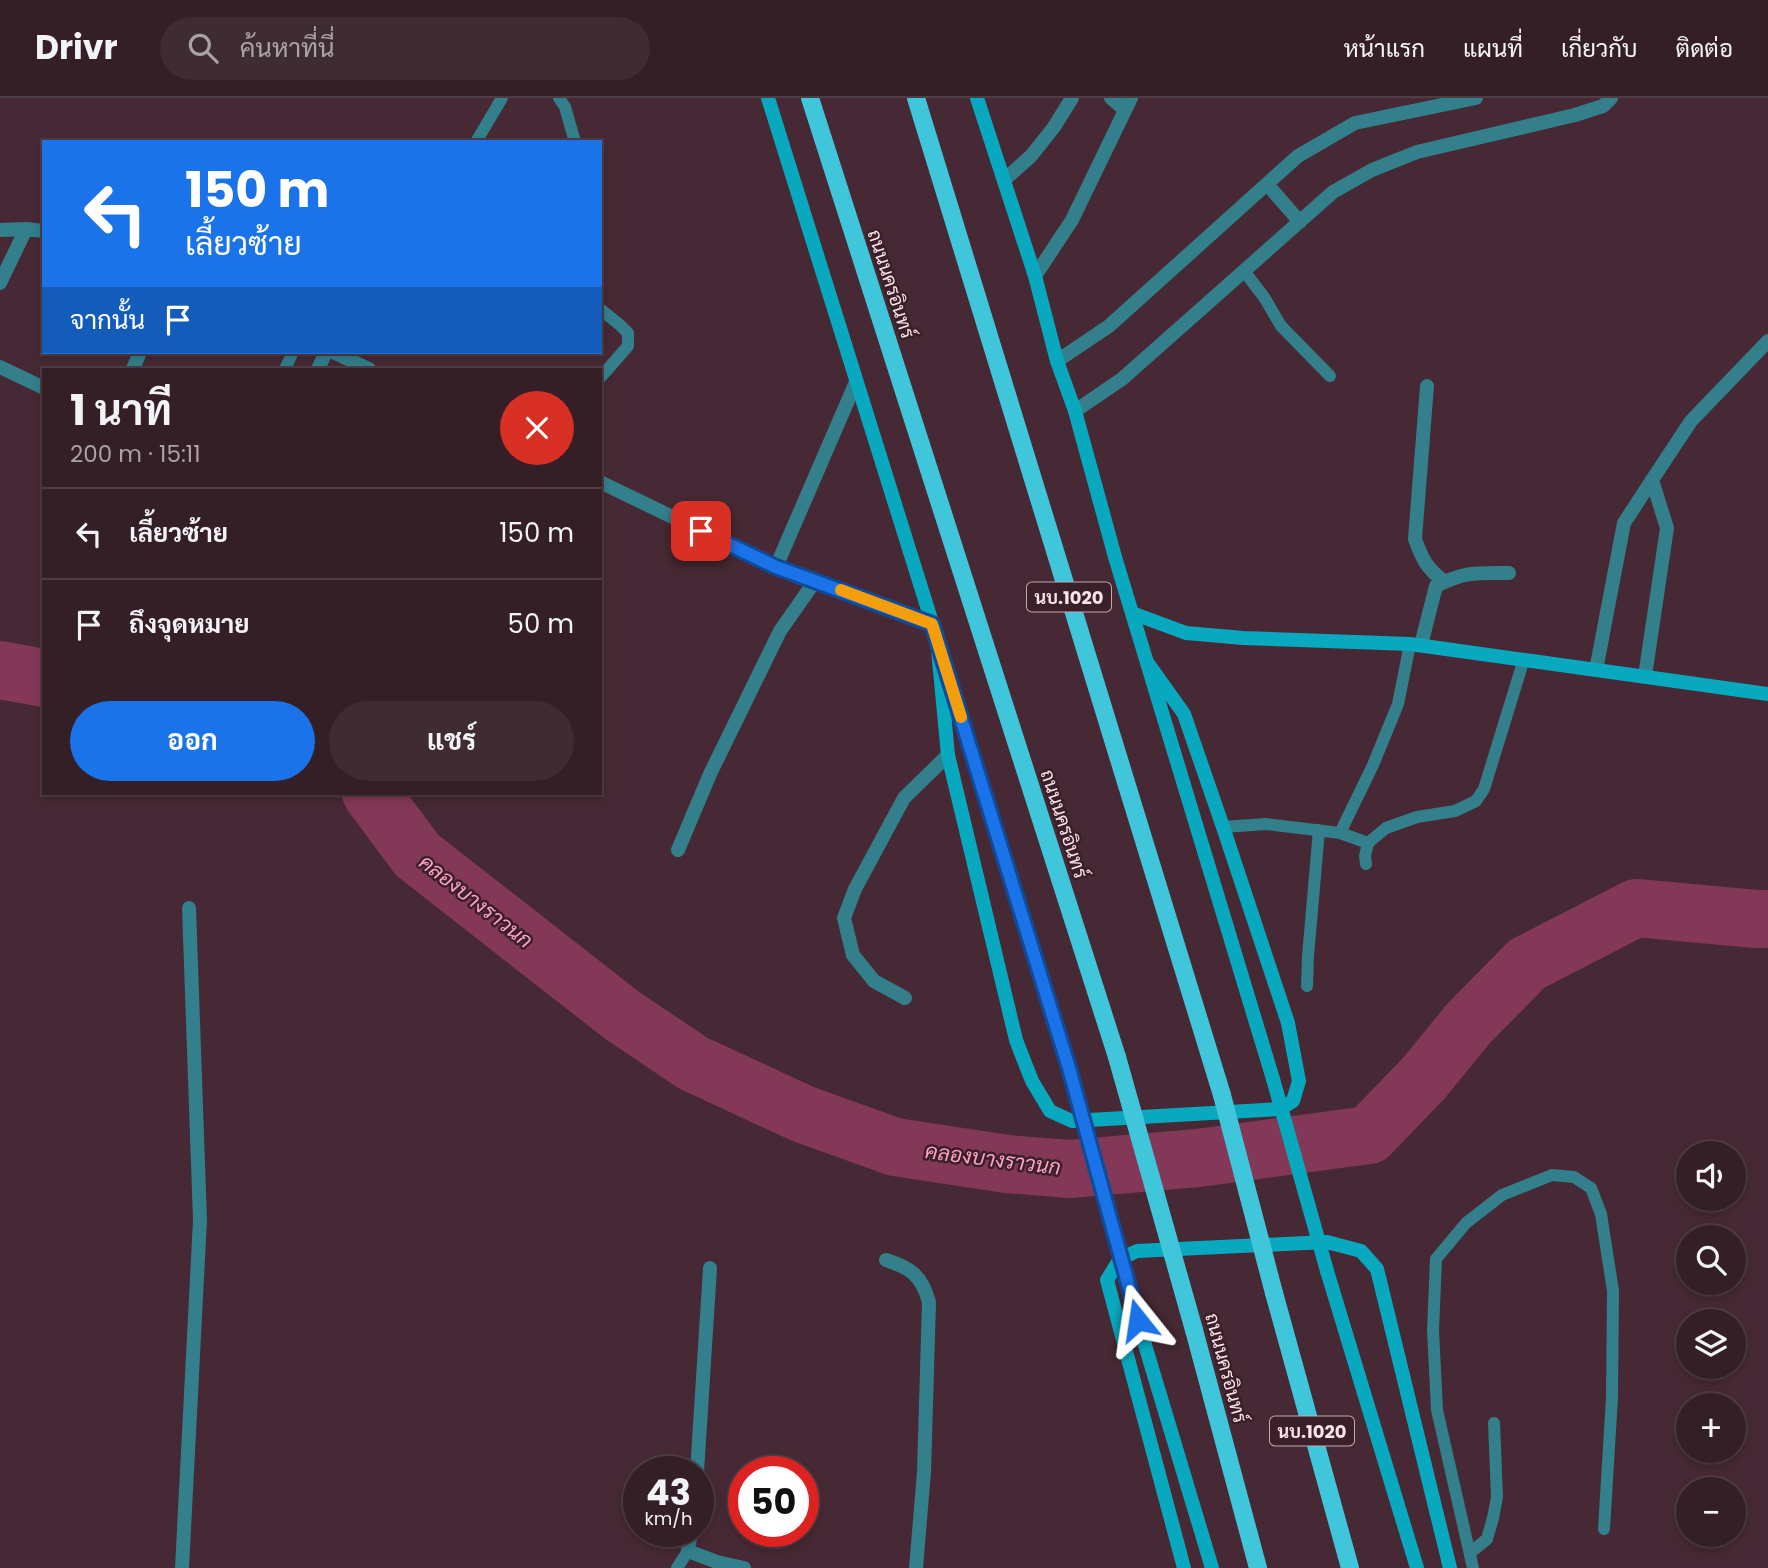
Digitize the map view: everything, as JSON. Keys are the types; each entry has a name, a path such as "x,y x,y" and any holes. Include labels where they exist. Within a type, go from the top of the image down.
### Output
{"main road":[{"path":"768,98 1069,1068 1145,1345 1212,1568"},
{"name":"ถนนนครอินทร์","path":"810,98 1117,1057 1258,1568"},
{"name":"นบ.1020","path":"916,98 1222,1095 1350,1568"},
{"name":"นบ.1020","path":"977,98 1035,276 1057,361 1075,411 1115,557 1417,1568"},
{"path":"1132,613 1186,633 1415,645 1768,694"},
{"path":"937,639 948,755 1016,1040 1032,1081 1050,1111 1072,1121 1280,1109 1293,1101 1299,1081 1288,1023 1184,714 1147,662"},
{"path":"1184,1568 1107,1280 1120,1259 1137,1251 1327,1242 1361,1251 1377,1269 1450,1568"}],"street":[{"path":"1004,180 1031,156 1072,98"},
{"path":"1035,276 1072,220 1128,104 1111,98"},
{"path":"1057,361 1109,326 1298,156 1355,123 1476,98"},
{"path":"1075,411 1122,379 1333,192 1372,170 1417,152 1575,115 1603,106 1611,98"},
{"path":"1268,184 1300,222"},
{"path":"0,282 26,229"},
{"path":"0,230 42,231"},
{"path":"1596,670 1624,523 1691,421 1768,341"},
{"path":"350,356 368,368"},
{"path":"0,367 42,387"},
{"path":"776,567 856,382"},
{"path":"1427,386 1415,539 1420,555 1431,572 1445,582"},
{"path":"1645,676 1667,528 1652,480"},
{"path":"602,483 776,567 932,624"},
{"path":"1415,645 1436,586 1470,573 1509,573"},
{"path":"678,850 710,774 780,631 816,581"},
{"path":"905,998 874,981 853,956 844,918 855,889 904,798 948,755"},
{"path":"183,1568 200,1220 189,908"},
{"path":"886,1260 904,1266 914,1273 925,1288 929,1302 924,1472 916,1568"},
{"path":"698,1456 710,1268"},
{"path":"689,1547 688,1551 717,1562 744,1568"}],"lane":[{"path":"478,140 502,98"},
{"path":"559,98 565,107 574,140"},
{"path":"1244,271 1281,326 1331,376"},
{"path":"602,310 628,333 628,346 602,376"},
{"path":"1340,833 1398,705 1415,645"},
{"path":"1366,864 1368,843 1386,828 1417,817 1455,811 1476,801 1484,789 1524,659"},
{"path":"1223,827 1266,824 1340,833 1368,843"},
{"path":"1307,986 1319,830"},
{"path":"1474,1568 1437,1410 1433,1330 1436,1259 1466,1223 1502,1195 1552,1175 1574,1177 1591,1188 1601,1214 1613,1291 1612,1398 1604,1529"},
{"path":"1470,1553 1487,1539 1497,1497 1494,1423"},
{"path":"677,1568 688,1551"}],"waterway":[{"name":"คลองบางราวนก","path":"0,670 42,678"},
{"name":"คลองบางราวนก","path":"372,795 417,855 623,1016 693,1063 803,1114 895,1147 1007,1164 1069,1169 1198,1158 1369,1135 1424,1078 1469,1023 1527,964 1636,908 1768,919"}],"slow traffic":[{"path":"841,590 932,624 961,717"}],"route":[{"path":"701,531 776,567 932,624 1069,1068 1138,1320"}]}
